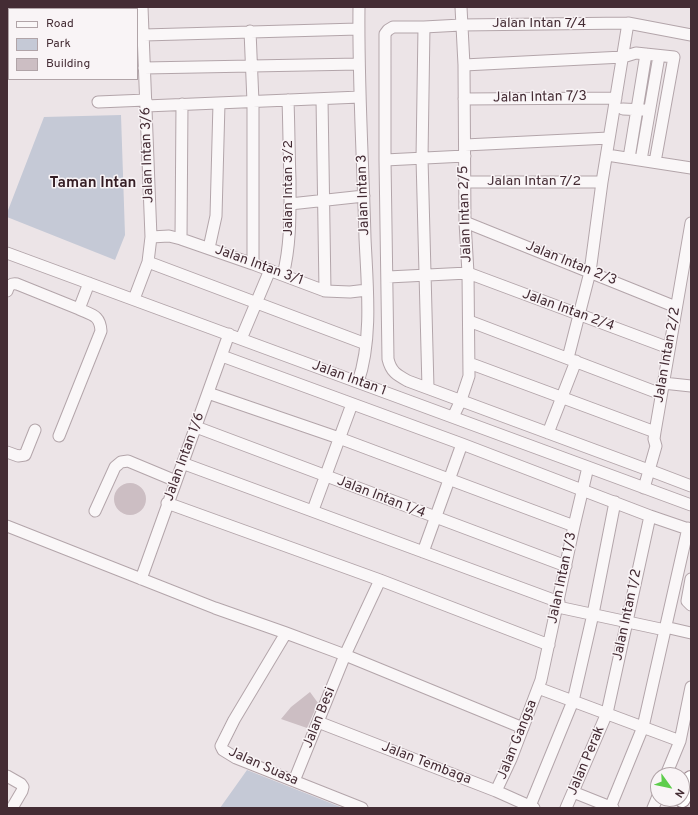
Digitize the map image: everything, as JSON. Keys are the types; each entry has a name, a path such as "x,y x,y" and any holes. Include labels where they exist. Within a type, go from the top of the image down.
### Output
{"street":[{"path":"69,8 115,7"},
{"name":"Jalan Intan 3/6","path":"134,300 148,262 151,237 142,7"},
{"name":"Jalan Intan 3","path":"358,382 363,367 366,344 367,290 358,29 359,7"},
{"name":"Jalan Intan 2/5","path":"453,417 461,400 469,376 468,273 465,222 464,64 461,7"},
{"name":"Jalan Intan 7/4","path":"385,160 385,34 393,27 424,27 461,24 628,24 691,35"},
{"path":"548,433 562,397 572,360 579,315 590,272 602,182 628,24"},
{"path":"424,27 422,158 428,388"},
{"path":"144,35 358,29"},
{"path":"250,31 253,102 253,264"},
{"path":"464,64 623,57 636,53 674,57 655,162"},
{"path":"629,158 646,54"},
{"path":"641,160 658,56"},
{"path":"144,68 359,64"},
{"path":"98,102 182,104 360,97"},
{"name":"Jalan Intan 7/3","path":"464,99 616,98"},
{"path":"322,99 325,199 325,291"},
{"name":"Jalan Intan 3/2","path":"283,275 287,261 289,240 290,204 288,100"},
{"path":"209,248 216,216 218,103"},
{"path":"181,239 182,104"},
{"path":"623,109 664,112"},
{"path":"609,138 465,151 422,158 385,160 388,277 388,359 390,367 395,374 408,381 646,469 691,483"},
{"path":"607,156 691,168"},
{"name":"Jalan Intan 7/2","path":"465,182 602,182"},
{"path":"290,204 325,199 364,196"},
{"name":"Jalan Intan 2/3","path":"465,222 676,307"},
{"name":"Jalan Intan 2/2","path":"641,487 650,446 654,435 676,307 686,286 691,224"},
{"name":"Jalan Intan 3/1","path":"151,237 169,236 181,239 325,291 350,292 367,290"},
{"name":"Jalan Intan 1","path":"7,252 691,505"},
{"path":"148,262 256,304 366,344"},
{"path":"241,339 270,270"},
{"path":"388,277 468,273"},
{"name":"Jalan Intan 2/4","path":"468,273 669,348"},
{"path":"79,309 89,283"},
{"path":"7,290 12,284 17,284 97,317 100,323 101,331 59,436"},
{"path":"469,321 661,394"},
{"name":"Jalan Intan 1/6","path":"141,579 167,503 229,334"},
{"path":"222,356 583,489 650,516 689,529 643,727 611,808 573,792"},
{"path":"469,363 562,397 654,435"},
{"path":"663,383 691,386"},
{"path":"208,393 339,438 574,526"},
{"path":"313,510 352,404"},
{"name":"Jalan Intan 1/4","path":"196,427 325,477 566,566"},
{"path":"7,452 18,456 25,455 35,430"},
{"path":"423,552 462,444"},
{"path":"95,511 115,467 121,462 128,462 176,481"},
{"path":"182,463 313,510 558,604 627,622 691,633"},
{"name":"Jalan Intan 1/3","path":"538,688 544,669 588,467"},
{"path":"532,807 573,701 593,614 614,502"},
{"path":"167,503 380,580 549,646"},
{"name":"Jalan Intan 1/2","path":"607,714 650,516"},
{"path":"7,526 214,608 345,655 523,728"},
{"path":"691,579 687,601 691,605"},
{"name":"Jalan Besi","path":"294,781 345,655 380,580"},
{"name":"Jalan Suasa","path":"286,633 234,720 221,746 223,750 236,758 362,808"},
{"path":"669,767 680,741 691,687"},
{"path":"538,688 680,741"},
{"name":"Jalan Gangsa","path":"496,791 523,728 538,688"},
{"name":"Jalan Perak","path":"566,808 607,714"},
{"name":"Jalan Tembaga","path":"318,722 496,791 532,807"},
{"path":"7,776 21,784 23,787 12,808"}],"green space":[{"path":"121,115 125,235 115,260 7,217 7,213 44,117"},
{"path":"247,770 343,808 220,808"}],"building":[{"path":"130,483 136,484 143,490 146,499 145,505 139,512 130,515 124,514 117,508 114,499 115,493 121,486"},
{"path":"310,692 318,703 307,728 281,719 291,707"}],"district":[{"name":"Taman Intan","path":"93,184"}]}
